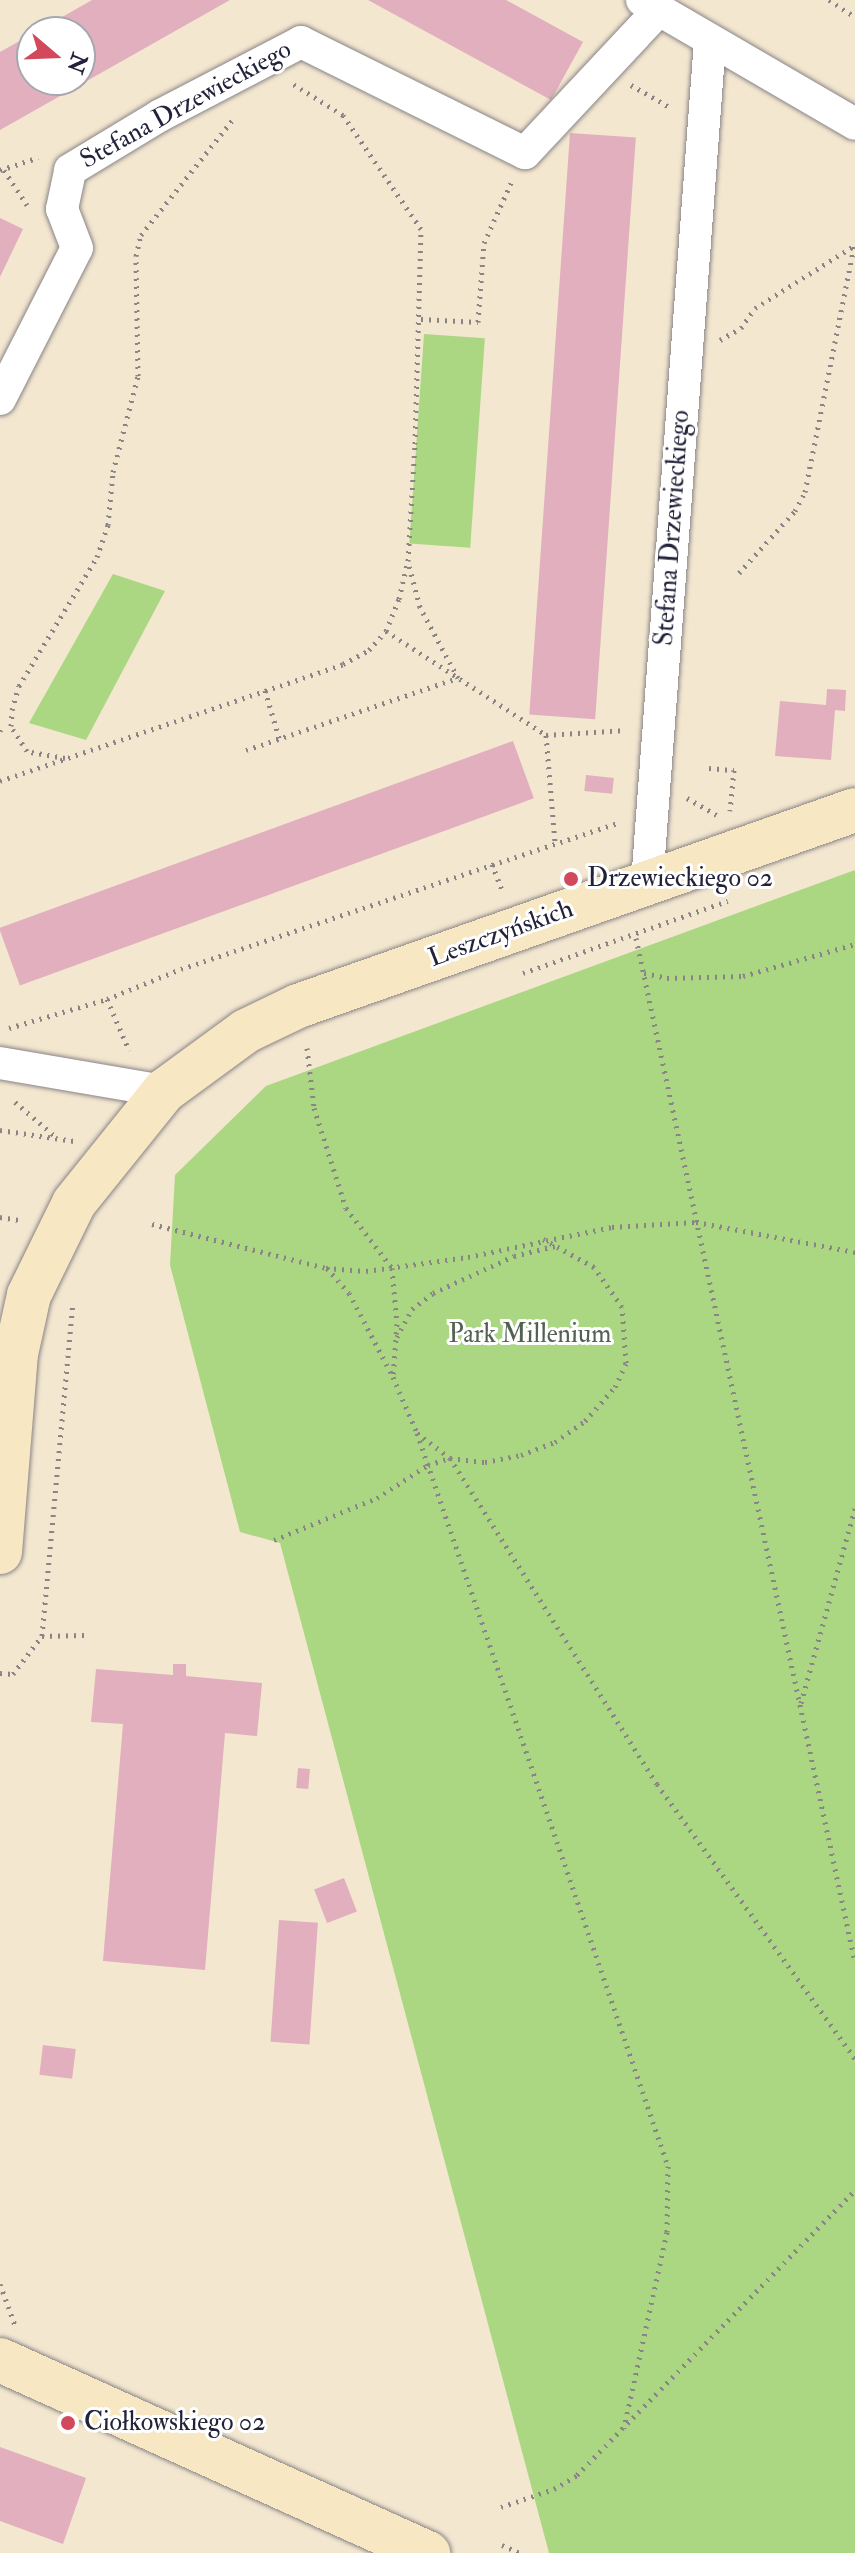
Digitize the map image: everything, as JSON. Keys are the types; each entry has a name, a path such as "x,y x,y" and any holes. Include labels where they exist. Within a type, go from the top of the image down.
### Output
{"street":[{"path":"525,153 603,69 650,6 855,124"},
{"name":"Stefana Drzewieckiego","path":"0,399 77,248 62,209 70,170 248,66 301,42 314,45 525,153"},
{"name":"Stefana Drzewieckiego","path":"647,883 710,42"},
{"name":"Leszczyńskich","path":"0,1552 16,1354 29,1295 74,1203 149,1076 298,1006 855,810"},
{"path":"0,1063 149,1076"},
{"path":"9,2346 428,2553"}],"path":[{"path":"829,0 855,17"},
{"path":"603,69 672,108"},
{"path":"0,781 343,664 369,650 386,631 408,561 421,319 421,229 343,115 294,84 283,84"},
{"path":"65,758 27,751 11,726 19,686 97,557 108,525 113,472 138,376 136,256 141,235 242,108"},
{"path":"421,319 478,322 484,243 525,153"},
{"path":"1,169 35,219"},
{"path":"687,343 707,344 732,336 755,308 854,246"},
{"path":"739,573 795,511 805,492 854,246"},
{"path":"408,561 420,607 458,678"},
{"path":"386,631 546,735 629,730"},
{"path":"246,750 458,678"},
{"path":"265,690 279,738"},
{"path":"1,728 11,726"},
{"path":"546,735 555,842"},
{"path":"709,768 734,770 730,811"},
{"path":"0,1031 107,999 622,821"},
{"path":"492,864 497,878"},
{"path":"519,975 636,938 732,900"},
{"path":"636,938 855,1962"},
{"path":"644,973 667,978 743,976 855,944"},
{"path":"107,999 149,1076"},
{"path":"313,1043 304,1051 314,1108 346,1208 392,1268 393,1377"},
{"path":"11,1099 57,1138"},
{"path":"0,1130 79,1141"},
{"path":"0,1217 19,1220"},
{"path":"152,1224 326,1268 392,1268 543,1239 696,1222 855,1252"},
{"path":"274,1540 377,1498 428,1465 450,1458 485,1462 555,1442 585,1421 615,1387 626,1363 622,1307 594,1267 543,1239"},
{"path":"395,1341 412,1309 433,1293 514,1256 556,1246"},
{"path":"326,1268 349,1293 393,1377 417,1433 668,2166 667,2232 624,2428"},
{"path":"0,1673 13,1674 42,1636 73,1302"},
{"path":"417,1433 450,1458 657,1784 855,2059"},
{"path":"800,1705 855,1508"},
{"path":"42,1636 84,1635"},
{"path":"501,2507 554,2489 577,2475 855,2190"},
{"path":"0,2284 9,2346"},
{"path":"502,2545 520,2553"}],"green space":[{"path":"424,334 485,338 470,548 409,543"},
{"path":"113,574 165,591 86,740 29,723"},
{"name":"Park Millenium","path":"855,870 855,2553 549,2553 280,1543 240,1532 170,1265 175,1175 266,1086"}],"building":[{"path":"92,0 230,0 96,76 96,16 64,16"},
{"path":"368,0 506,0 583,42 551,100"},
{"path":"16,43 16,96 60,96 0,130 0,52"},
{"path":"570,133 636,138 595,719 529,715"},
{"path":"0,218 23,229 0,277"},
{"path":"827,689 846,690 845,711 835,710 831,760 775,756 780,701 826,705"},
{"path":"513,741 534,798 20,985 0,928"},
{"path":"586,775 614,778 612,794 584,791"},
{"path":"173,1664 186,1664 186,1676 262,1683 257,1736 225,1733 205,1970 103,1961 123,1724 91,1722 96,1669 173,1675"},
{"path":"298,1768 310,1769 308,1789 296,1788"},
{"path":"344,1878 357,1912 327,1923 314,1889"},
{"path":"279,1920 318,1923 309,2044 270,2042"},
{"path":"43,2045 76,2049 72,2079 39,2075"},
{"path":"0,2447 86,2478 63,2544 0,2521"}],"place":[{"name":"Drzewieckiego 02","path":"571,879"},
{"name":"Ciołkowskiego 02","path":"68,2423"}]}
